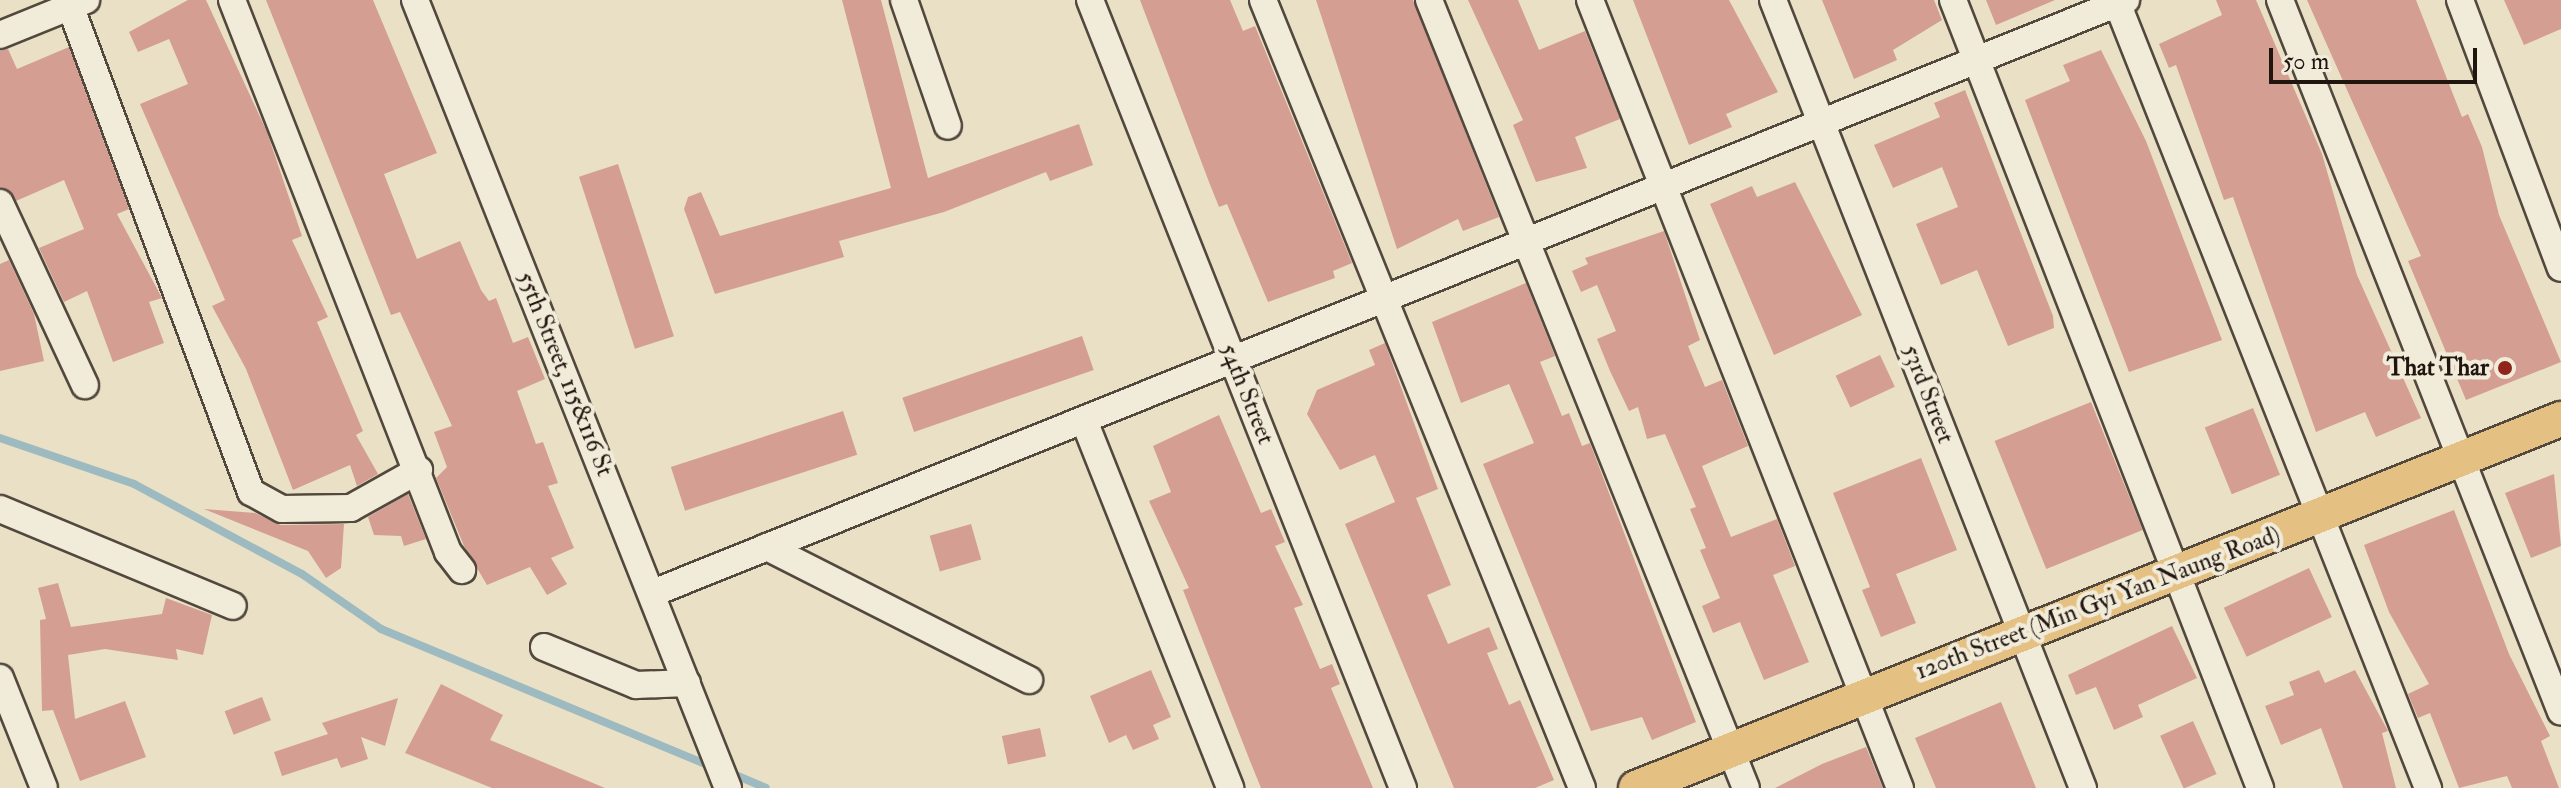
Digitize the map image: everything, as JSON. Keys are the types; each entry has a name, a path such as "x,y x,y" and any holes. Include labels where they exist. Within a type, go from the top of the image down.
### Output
{"main road":[{"name":"120th Street (Min Gyi Yan Naung Road)","path":"1636,788 2021,631 2461,461 2561,419"}],"street":[{"path":"232,0 419,470 462,570"},
{"name":"55th Street, 115&116 St","path":"415,0 728,788"},
{"path":"904,0 948,126"},
{"name":"54th Street","path":"1090,0 1403,788"},
{"path":"1263,0 1383,303 1582,788"},
{"path":"1429,0 1746,788"},
{"path":"1590,0 1900,788"},
{"name":"53rd Street","path":"1773,0 2083,788"},
{"path":"1953,0 2260,788"},
{"path":"2280,0 2561,712"},
{"path":"2460,0 2561,268"},
{"path":"653,593 1235,364 2120,1 2428,788"},
{"path":"0,35 75,2 251,492 282,509 351,508 419,470"},
{"path":"0,203 85,385"},
{"path":"1085,423 1230,788"},
{"path":"0,509 233,606"},
{"path":"767,547 1029,680"},
{"path":"544,647 636,685 687,683"},
{"path":"0,678 44,788"}],"building":[{"path":"188,0 206,0 267,132 302,236 292,240 328,317 317,322 363,431 356,435 378,474 357,486 350,465 293,490 246,369 212,306 225,300 140,104 188,84 169,39 138,52 129,32"},
{"path":"266,0 373,0 437,153 384,174 417,259 460,241 481,290 489,301 496,298 513,343 528,337 545,379 517,391 536,444 543,442 558,483 548,486 574,548 551,558 567,584 547,595 530,567 487,585 464,546 436,478 447,467 434,432 452,426 400,312 391,315"},
{"path":"842,0 881,0 928,178 1079,124 1093,165 1050,181 1046,172 944,212 839,241 844,257 715,294 684,209 688,197 701,192 720,236 891,188"},
{"path":"1140,0 1230,0 1243,31 1255,26 1352,263 1333,271 1335,278 1268,302 1227,204 1219,207"},
{"path":"1316,0 1413,0 1499,217 1463,231 1458,219 1397,249"},
{"path":"1468,0 1518,0 1539,50 1585,31 1620,119 1575,137 1587,168 1536,182 1513,125 1523,120"},
{"path":"1633,0 1729,0 1778,92 1726,114 1732,127 1689,145"},
{"path":"1822,0 1934,0 1942,20 1893,50 1897,60 1854,79"},
{"path":"1986,0 2055,0 1996,25"},
{"path":"2216,0 2256,0 2322,154 2357,275 2421,418 2376,437 2365,412 2316,432 2233,197 2224,200 2176,65 2169,68 2159,44 2222,15"},
{"path":"2307,0 2416,0 2462,117 2468,114 2482,147 2499,215 2561,362 2466,400 2408,261 2421,256"},
{"path":"2504,0 2561,0 2561,29 2524,45"},
{"path":"69,47 129,209 117,214 162,298 149,302 164,343 113,362 87,291 64,302 39,248 84,229 64,180 16,201 0,187 0,51 8,49 17,69"},
{"path":"2101,50 2146,141 2222,340 2129,372 2025,100 2070,81 2063,65"},
{"path":"1965,90 2053,316 2054,328 2008,346 1977,270 1941,285 1916,224 1958,207 1942,167 1893,188 1874,145 1940,117 1934,103"},
{"path":"618,164 674,336 635,349 579,177"},
{"path":"1795,182 1862,315 1774,355 1710,204 1752,186 1757,197"},
{"path":"1664,231 1700,340 1688,346 1705,387 1722,380 1748,446 1702,466 1731,537 1777,519 1795,566 1773,575 1809,662 1764,680 1740,622 1713,633 1702,606 1720,598 1700,550 1706,548 1690,509 1696,507 1665,434 1647,439 1638,407 1629,411 1610,371 1597,339 1616,331 1597,285 1581,292 1572,271 1588,264 1585,258"},
{"path":"9,260 34,314 44,361 0,371 0,264"},
{"path":"1526,283 1555,356 1540,362 1562,416 1569,413 1582,446 1590,443 1696,722 1652,740 1642,717 1591,731 1483,464 1534,443 1509,384 1461,403 1432,322"},
{"path":"1082,336 1094,370 914,432 902,398"},
{"path":"1385,343 1438,489 1416,498 1451,585 1427,595 1448,644 1489,627 1498,649 1487,653 1509,705 1520,700 1554,780 1535,788 1454,788 1345,524 1395,502 1375,455 1340,470 1307,414 1317,390 1375,365 1369,350"},
{"path":"1880,355 1895,387 1850,407 1836,376"},
{"path":"2091,402 2143,530 2046,569 1995,441"},
{"path":"2253,408 2280,475 2232,494 2205,427"},
{"path":"843,411 857,455 685,511 671,467"},
{"path":"1219,415 1261,513 1271,509 1285,542 1275,546 1303,605 1294,608 1320,669 1332,664 1340,684 1331,688 1373,788 1261,788 1183,590 1189,588 1149,501 1171,492 1153,446"},
{"path":"1921,458 1957,550 1896,574 1916,623 1881,637 1862,590 1870,587 1833,493"},
{"path":"2554,474 2561,546 2531,558 2505,493"},
{"path":"408,494 426,539 404,546 401,536 374,535 368,517"},
{"path":"204,509 255,513 281,525 344,524 341,568 326,578 308,551"},
{"path":"2454,510 2509,654 2550,736 2541,741 2559,788 2512,788 2507,776 2459,788 2430,713 2418,718 2408,694 2429,684 2389,612 2364,545"},
{"path":"971,524 981,560 940,571 930,536"},
{"path":"2309,568 2332,617 2247,657 2224,608"},
{"path":"58,583 71,627 162,614 166,598 212,615 203,655 176,649 178,660 105,649 68,655 75,719 125,701 146,757 80,781 53,710 42,711 40,620 46,619 38,588"},
{"path":"2172,626 2197,678 2138,705 2143,717 2114,730 2096,687 2076,695 2068,675"},
{"path":"1151,670 1171,717 1153,725 1159,739 1133,750 1126,735 1109,743 1090,696"},
{"path":"2319,670 2325,683 2355,670 2388,731 2382,733 2396,788 2343,788 2321,728 2281,745 2265,706 2294,695 2289,682"},
{"path":"441,684 503,715 490,740 605,788 492,788 405,753"},
{"path":"262,697 271,720 234,735 225,711"},
{"path":"398,698 385,746 361,737 368,759 341,768 337,758 282,776 274,752 328,734 322,723"},
{"path":"2001,702 2036,788 1936,788 1915,738"},
{"path":"2193,721 2217,774 2183,788 2160,736"},
{"path":"1040,728 1046,756 1008,764 1002,736"},
{"path":"1866,747 1883,788 1775,788 1822,764"}],"waterway":[{"path":"0,438 134,484 302,574 381,629 713,767"},
{"path":"726,771 766,788"}],"place":[{"name":"That Thar","path":"2505,368"}]}
